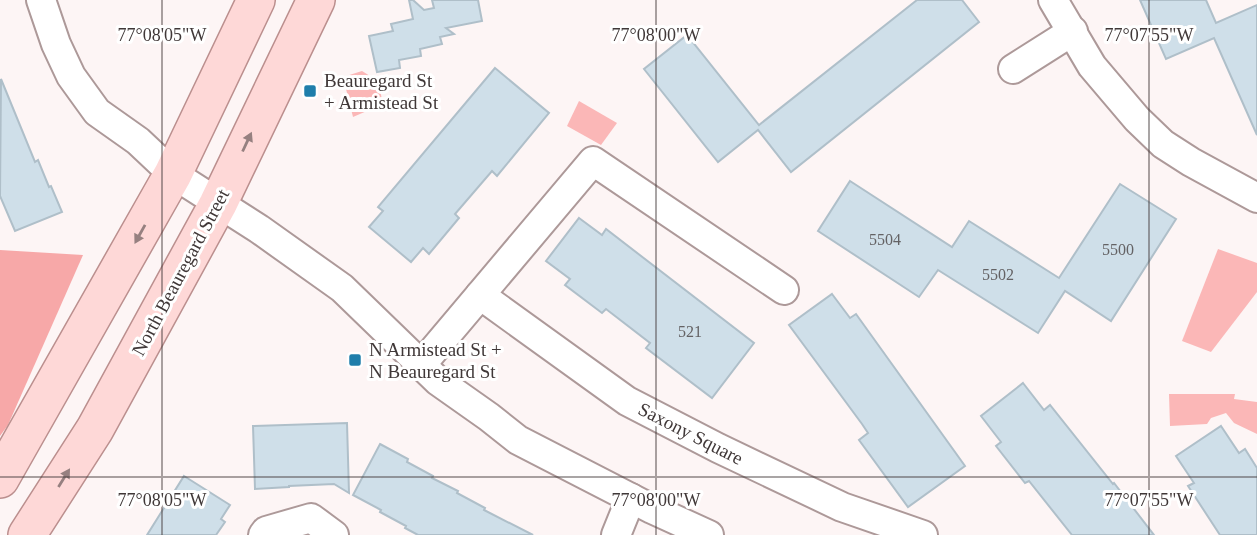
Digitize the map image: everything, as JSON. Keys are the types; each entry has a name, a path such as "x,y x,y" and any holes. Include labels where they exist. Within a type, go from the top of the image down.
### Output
{"main road":[{"path":"0,479 173,174 256,0"},
{"name":"North Beauregard Street","path":"27,535 95,429 218,204 316,0"}],"street":[{"path":"41,0 56,44 71,76 97,112 145,121 173,174 259,229 342,288 438,381 518,440 709,535"},
{"path":"1054,0 1093,66 1137,120 1163,144 1257,198"},
{"path":"1013,69 1073,31"},
{"path":"421,365 593,161 784,290"},
{"name":"Saxony Square","path":"480,295 627,401 842,507 923,535"},
{"path":"616,535 631,498"},
{"path":"263,535 266,531 311,518 334,535"}],"shaded area":[{"path":"362,71 378,81 383,104 353,117 343,77"},
{"path":"579,101 617,123 601,145 567,126"},
{"path":"1218,249 1257,263 1257,292 1211,352 1182,341"},
{"path":"0,250 83,255 8,425 0,436"},
{"path":"1169,394 1235,394 1234,399 1257,402 1257,434 1234,423 1226,413 1211,418 1207,424 1170,426"}],"building":[{"path":"409,0 413,0 424,10 434,8 432,0 478,0 482,21 446,28 454,34 440,37 442,44 420,49 421,56 399,60 400,68 377,72 369,36 393,31 391,24 413,19"},
{"path":"917,0 962,0 979,22 791,172 758,130 718,162 644,69 687,35 759,125"},
{"path":"1140,0 1206,0 1216,23 1257,5 1257,135 1214,38 1166,59"},
{"path":"495,68 549,113 497,176 492,171 455,214 459,218 429,254 423,248 411,262 369,227 383,211 378,207"},
{"path":"1,79 35,162 38,160 62,212 15,231 0,196"},
{"path":"850,181 952,247 969,221 1059,278 1120,184 1176,219 1111,321 1065,291 1038,333 938,270 919,297 818,231"},
{"path":"579,218 602,235 606,229 754,343 712,398 646,348 650,343 606,309 602,313 565,285 570,279 546,261"},
{"path":"832,294 850,318 856,314 965,466 908,507 859,440 868,433 789,325"},
{"path":"1023,383 1044,410 1050,405 1154,535 1072,535 1029,481 1025,483 996,446 1001,442 981,416"},
{"path":"347,423 349,493 334,484 255,489 253,426"},
{"path":"1221,426 1239,453 1245,449 1257,468 1257,535 1220,535 1188,486 1194,483 1176,456"},
{"path":"380,444 408,459 407,462 458,491 457,493 485,508 484,510 533,535 418,535 405,528 406,526 380,512 381,510 353,495"},
{"path":"184,476 230,505 221,519 225,522 216,535 147,535"}],"place":[{"name":"Beauregard St + Armistead St","path":"310,91"},
{"name":"N Armistead St + N Beauregard St","path":"355,360"}]}
